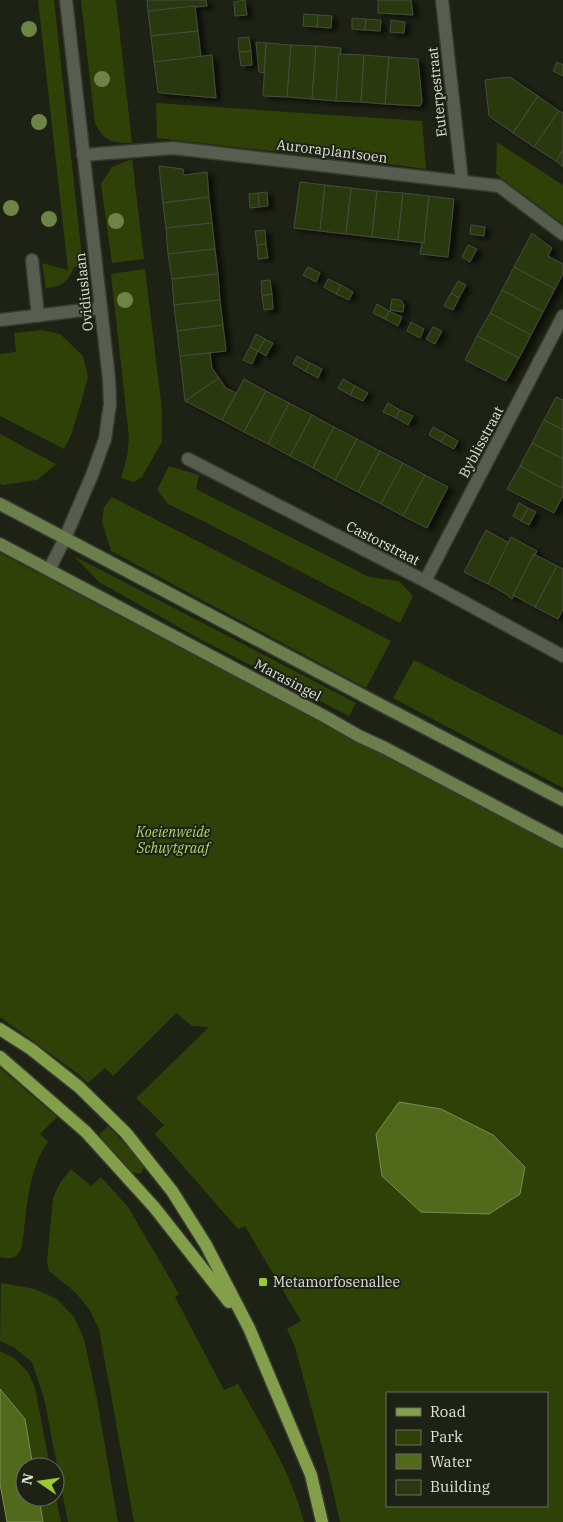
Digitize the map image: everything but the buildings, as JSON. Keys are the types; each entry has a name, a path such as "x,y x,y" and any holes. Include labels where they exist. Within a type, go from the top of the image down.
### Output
{"main road":[{"path":"0,1029 31,1049 73,1081 126,1133 172,1191 206,1245 249,1328 311,1475 322,1522"},
{"path":"0,1057 86,1132 154,1207 249,1328"}],"street":[{"name":"Ovidiuslaan","path":"49,570 92,475 105,439 110,404 66,0"},
{"name":"Euterpestraat","path":"442,0 462,181"},
{"name":"Auroraplantsoen","path":"83,154 173,148 499,186 563,234"},
{"path":"32,260 38,316"},
{"path":"0,320 101,308"},
{"name":"Byblisstraat","path":"424,581 563,316"},
{"name":"Castorstraat","path":"188,459 424,581 563,656"},
{"name":"Marasingel","path":"0,504 563,800"},
{"name":"Marasingel","path":"0,544 290,697 359,736 563,842"}],"green space":[{"path":"38,0 54,0 83,266 74,267 64,283 46,288 42,263 68,270"},
{"path":"81,0 116,0 132,143 119,143 109,140 102,134 95,123"},
{"path":"156,103 422,121 426,169 157,138"},
{"path":"497,142 563,185 563,224 496,174"},
{"path":"132,159 144,259 112,263 101,184 112,167"},
{"path":"145,269 162,410 162,442 142,477 134,482 121,478 127,457 129,437 111,274"},
{"path":"42,330 60,334 83,356 88,377 71,435 64,449 0,416 0,354 16,352 14,333"},
{"path":"0,434 56,464 37,480 0,484"},
{"path":"169,466 199,475 196,489 369,577 399,581 413,596 400,623 168,504 157,490"},
{"path":"112,497 391,641 366,688 111,551 102,522 104,507"},
{"name":"Koeienweide Schuytgraaf","path":"0,553 343,734 563,847 563,1522 340,1522 329,1473 295,1347 287,1329 301,1321 245,1226 238,1229 155,1134 164,1125 136,1098 209,1027 192,1026 176,1013 113,1076 105,1068 88,1083 0,1017","holes":["493,1135 525,1166 520,1194"]},
{"path":"74,556 356,703 349,716 198,638 99,582"},
{"path":"414,660 563,736 563,788 393,698"},
{"path":"0,1068 57,1117 40,1134 48,1142 41,1153 32,1178 22,1246 16,1256 8,1258 0,1257"},
{"path":"108,1126 143,1163 142,1172 139,1174 132,1172 99,1135"},
{"path":"71,1169 91,1186 101,1177 128,1207 179,1294 175,1297 224,1390 238,1384 266,1434 292,1486 304,1522 134,1522 99,1329 89,1309 75,1292 49,1271 47,1262 53,1198 60,1183"},
{"path":"1,1283 35,1289 57,1299 74,1317 84,1339 97,1400 118,1522 68,1522 65,1506 65,1457 55,1457 44,1398 32,1362 13,1347 0,1341"},
{"path":"0,1351 14,1358 28,1372 35,1388 48,1457 31,1457 25,1419 0,1389"},
{"path":"41,1507 58,1507 61,1522 43,1522"}],"water":[{"path":"399,1102 441,1109 493,1135 525,1167 520,1194 489,1214 421,1212 382,1176 376,1134"},
{"path":"0,1389 25,1419 31,1457 15,1457 15,1507 41,1507 43,1522 7,1522 0,1484"}],"place":[{"name":"Metamorfosenallee","path":"263,1282"}]}
